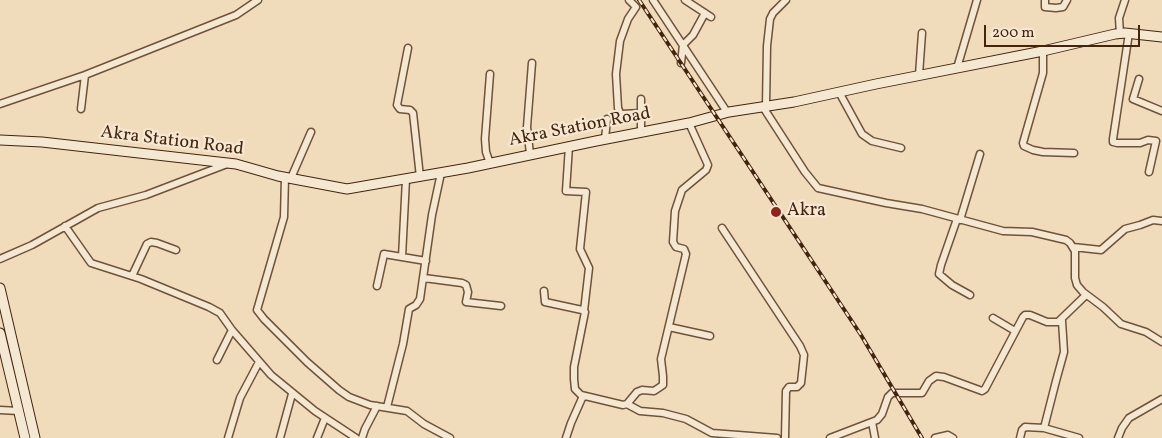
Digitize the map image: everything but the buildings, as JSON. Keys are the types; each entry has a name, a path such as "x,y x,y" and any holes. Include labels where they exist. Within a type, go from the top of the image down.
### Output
{"main road":[{"name":"Akra Station Road","path":"0,140 42,142 228,163 288,178 347,189 420,177 640,132 689,124 727,112 764,107 840,92 1125,33 1162,37"},
{"path":"0,288 33,438"},
{"path":"0,310 33,438"},
{"path":"0,333 25,438"}],"street":[{"path":"0,104 85,75 236,14 258,0"},
{"path":"628,0 636,7 628,19 620,41 616,74 618,108 620,114 640,113"},
{"path":"654,0 727,112"},
{"path":"681,63 684,44 708,15 685,0"},
{"path":"786,0 773,13 770,19 764,107 805,172 818,188 922,209 1003,231 1032,232 1066,240 1075,251 1077,285 1086,295 1122,324 1146,332 1162,342"},
{"path":"957,68 977,0"},
{"path":"1045,0 1045,7 1056,8 1063,7 1067,0"},
{"path":"1125,0 1119,18 1125,33 1113,142 1140,143 1148,140 1156,141 1149,172"},
{"path":"920,76 922,33"},
{"path":"408,48 397,106 414,113 420,177"},
{"path":"1043,51 1043,73 1023,142 1024,146 1043,152 1074,153"},
{"path":"530,154 527,127 532,63"},
{"path":"490,74 485,139 486,152 490,163"},
{"path":"81,109 85,75"},
{"path":"1139,79 1133,99 1162,111"},
{"path":"840,92 862,134 872,141 901,148"},
{"path":"640,132 641,99"},
{"path":"605,139 607,119"},
{"path":"627,404 637,392 654,391 663,385 661,360 686,254 684,249 676,247 673,242 675,211 682,190 708,168 689,124"},
{"path":"311,132 288,178 284,217 257,310 270,326 326,380 349,397 377,406 407,411 424,424 450,438"},
{"path":"569,146 566,191 586,192 580,249 589,268 574,379 575,389 583,396 624,405 627,404 640,411 686,419 717,436 776,438"},
{"path":"970,295 952,285 939,274 940,265 980,154"},
{"path":"0,258 22,250 98,208 146,194 228,163"},
{"path":"387,407 409,309 418,302 424,278 432,215 441,173"},
{"path":"402,257 406,179"},
{"path":"1073,247 1100,250 1125,228 1153,220 1162,221"},
{"path":"65,226 91,263 132,276 220,313 270,375 292,394 356,438"},
{"path":"722,228 800,346 804,355 801,383 797,386 789,387 786,392 785,438"},
{"path":"132,276 147,244 151,242 157,243 176,250"},
{"path":"377,286 384,254 426,261"},
{"path":"424,278 462,283 466,286 468,292 466,302 501,306"},
{"path":"544,290 545,302 584,311"},
{"path":"830,438 878,420 888,397 892,393 922,393 929,381 936,376 944,377 979,391 986,389 1022,317 1025,315 1047,322 1058,322 1086,295"},
{"path":"993,318 1015,331"},
{"path":"1044,428 1064,352 1062,320"},
{"path":"669,327 710,336"},
{"path":"217,360 232,330"},
{"path":"228,438 240,398 259,362"},
{"path":"280,438 292,394"},
{"path":"566,438 570,423 583,396"},
{"path":"1118,438 1129,418 1162,400"},
{"path":"362,438 377,406"},
{"path":"0,410 19,411"},
{"path":"317,438 325,418"},
{"path":"872,422 874,438"},
{"path":"1020,438 1023,428 1044,428 1079,438"},
{"path":"935,438 948,435 953,438"}],"railway":[{"path":"639,0 861,335 922,438"}],"place":[{"name":"Akra","path":"776,212"}]}
